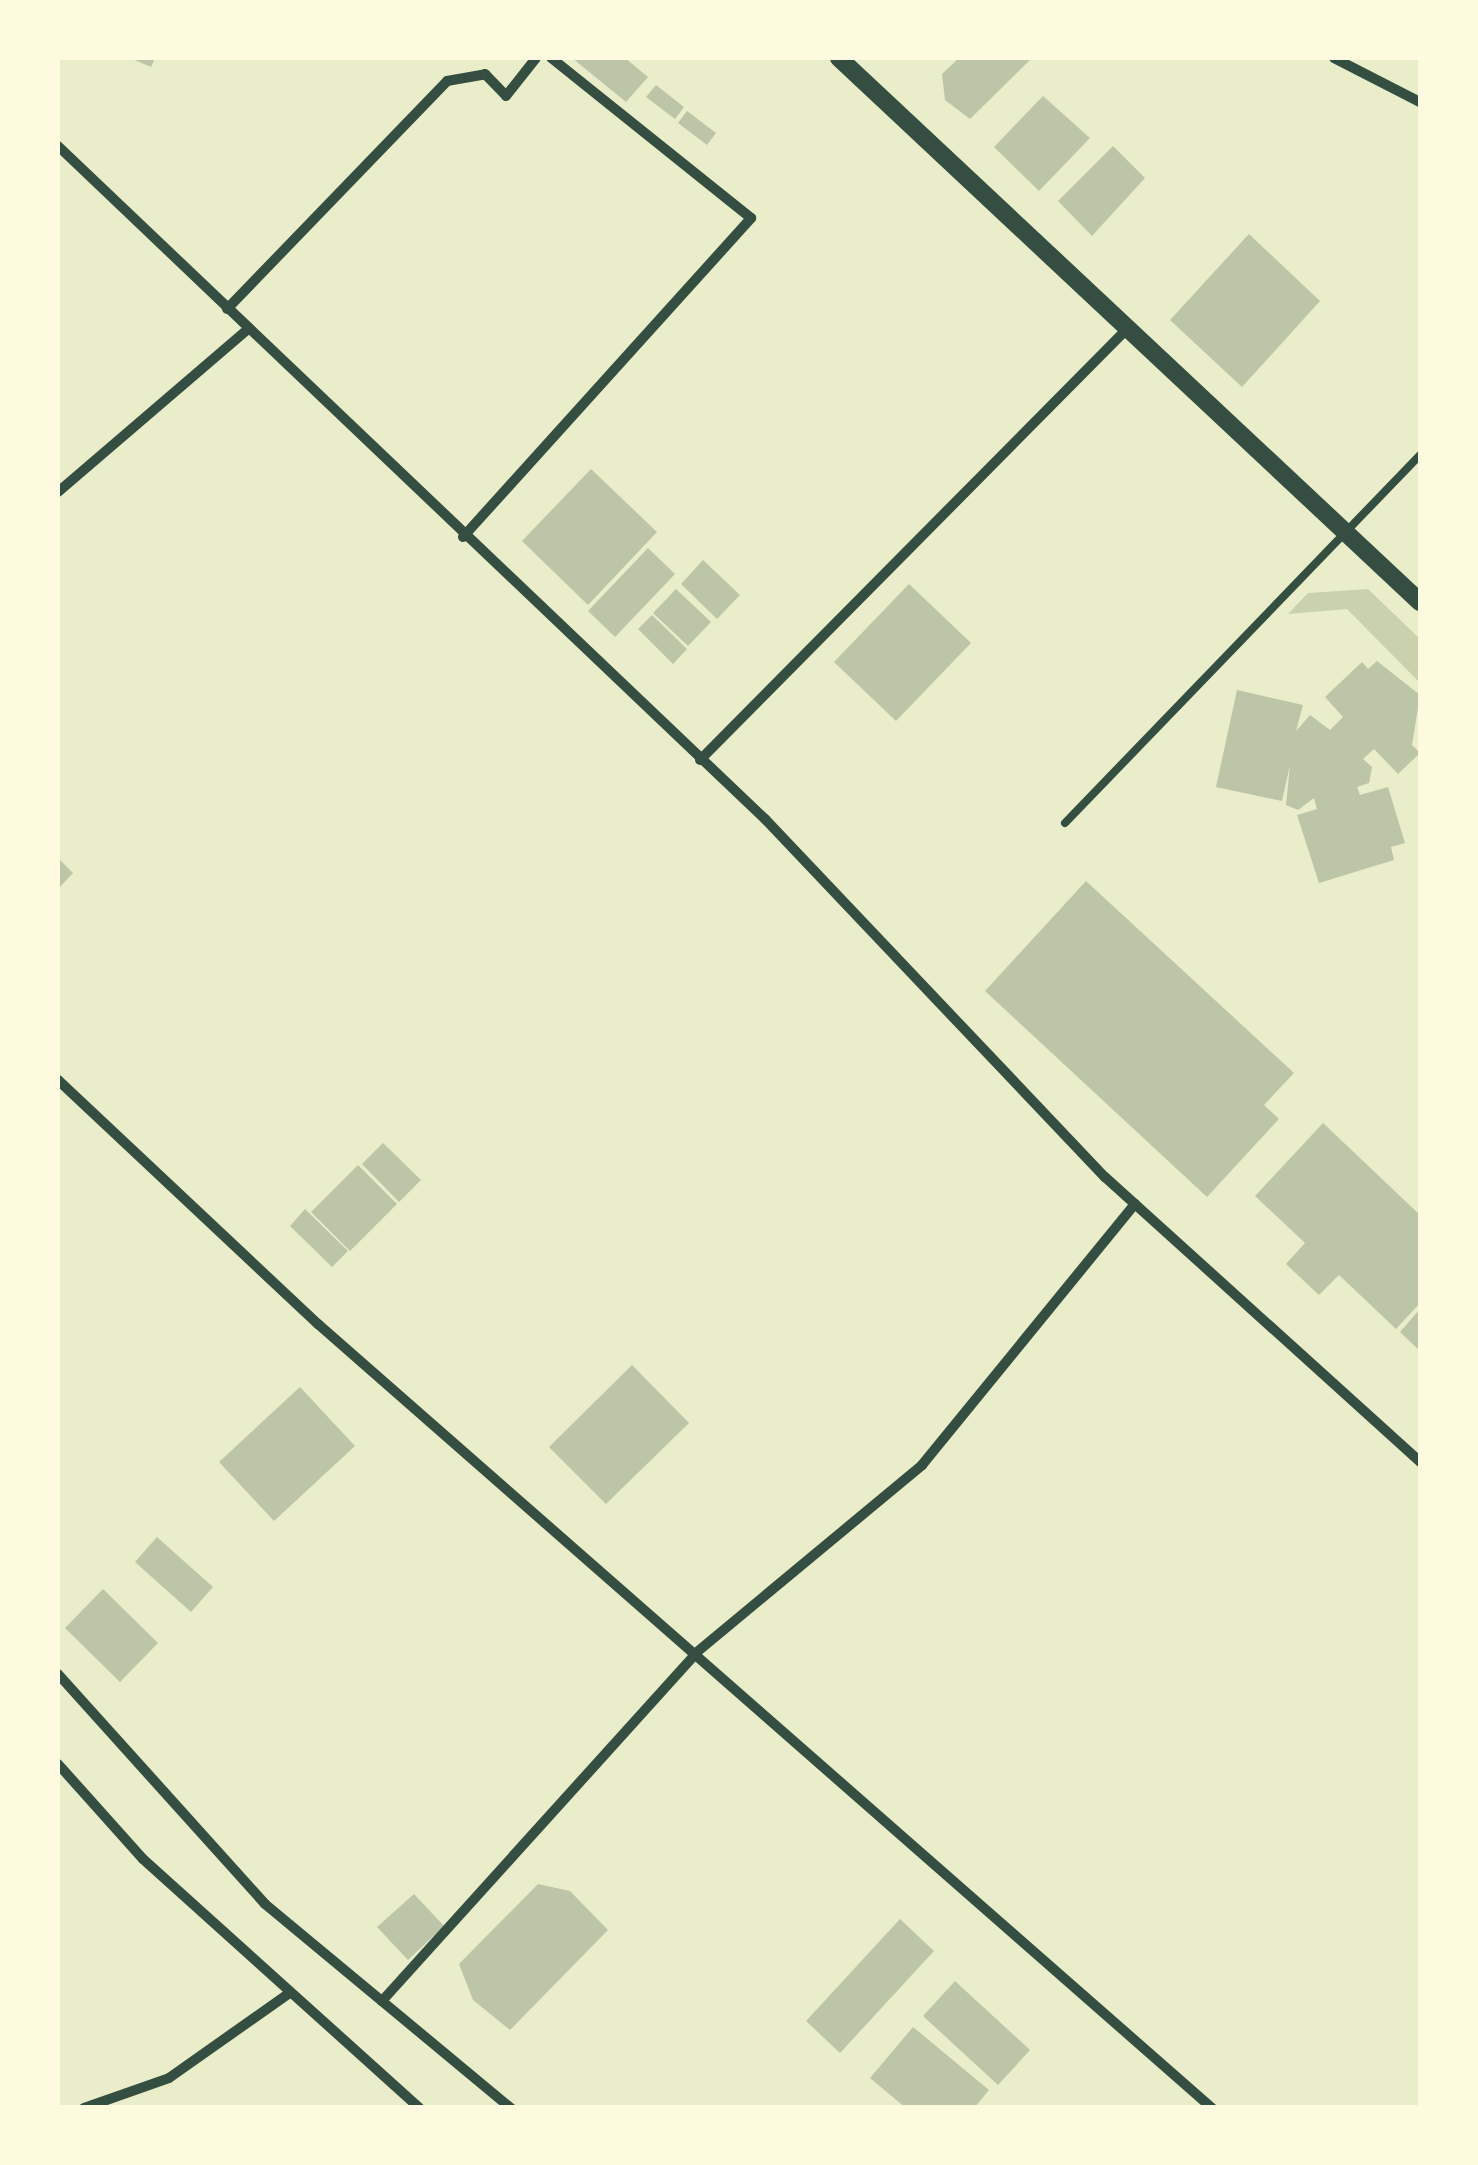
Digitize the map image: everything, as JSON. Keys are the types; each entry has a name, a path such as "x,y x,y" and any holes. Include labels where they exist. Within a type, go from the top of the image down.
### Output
{"street":[{"path":"227,309 447,81 485,74 506,96 536,58"},
{"path":"463,537 751,218 551,58"},
{"path":"838,58 1420,602"},
{"path":"1334,58 1420,102"},
{"path":"58,146 700,760 1135,1204 1420,1462"},
{"path":"700,760 1128,328"},
{"path":"58,492 248,329"},
{"path":"58,1080 318,1324 698,1652 1212,2108"},
{"path":"382,2001 698,1652 922,1466 1135,1204"},
{"path":"58,1674 265,1904 511,2108"},
{"path":"58,1764 288,1994 420,2108"},
{"path":"84,2108 169,2078 288,1994"}],"lane":[{"path":"1065,823 1420,455"}],"green space":[{"path":"1368,589 1420,639 1420,683 1347,609 1288,614 1308,593"}],"building":[{"path":"130,58 155,58 151,67"},
{"path":"572,58 625,58 648,77 626,102"},
{"path":"959,58 1032,58 970,119 945,100 942,74"},
{"path":"656,85 684,107 675,119 646,97"},
{"path":"1043,96 1090,138 1039,191 994,147"},
{"path":"687,111 716,133 707,145 678,123"},
{"path":"1113,146 1145,178 1092,236 1058,201"},
{"path":"1249,234 1320,301 1242,387 1170,320"},
{"path":"591,469 657,532 588,605 522,541"},
{"path":"648,548 675,574 615,637 588,611"},
{"path":"703,560 740,595 717,619 681,584"},
{"path":"909,584 971,643 896,721 834,662"},
{"path":"676,589 711,622 688,646 653,613"},
{"path":"652,615 687,649 673,664 638,629"},
{"path":"1377,661 1420,695 1412,745 1420,753 1398,774 1374,749 1363,759 1372,767 1369,783 1357,787 1360,795 1388,787 1405,843 1391,847 1394,860 1319,883 1297,815 1317,809 1314,798 1298,810 1286,805 1290,765 1282,801 1216,787 1237,690 1303,705 1296,731 1310,715 1330,730 1343,717 1325,697 1362,662 1368,669"},
{"path":"58,858 73,873 58,889"},
{"path":"1086,881 1294,1073 1264,1105 1279,1119 1207,1197 985,991"},
{"path":"1323,1123 1420,1215 1420,1303 1396,1329 1339,1275 1319,1295 1286,1264 1305,1243 1255,1196"},
{"path":"383,1143 421,1180 399,1202 362,1164"},
{"path":"358,1165 397,1204 350,1251 311,1212"},
{"path":"305,1209 348,1251 332,1267 290,1226"},
{"path":"1420,1309 1420,1351 1400,1332"},
{"path":"632,1365 689,1423 606,1504 549,1447"},
{"path":"300,1387 355,1446 274,1521 219,1462"},
{"path":"157,1537 213,1587 191,1612 135,1562"},
{"path":"103,1589 158,1643 120,1682 65,1628"},
{"path":"538,1884 570,1891 608,1930 510,2030 473,2000 459,1964"},
{"path":"414,1894 444,1926 408,1960 377,1927"},
{"path":"900,1919 934,1951 840,2053 806,2021"},
{"path":"955,1981 1030,2050 998,2085 923,2016"},
{"path":"913,2027 989,2090 974,2108 906,2108 870,2078"}]}
